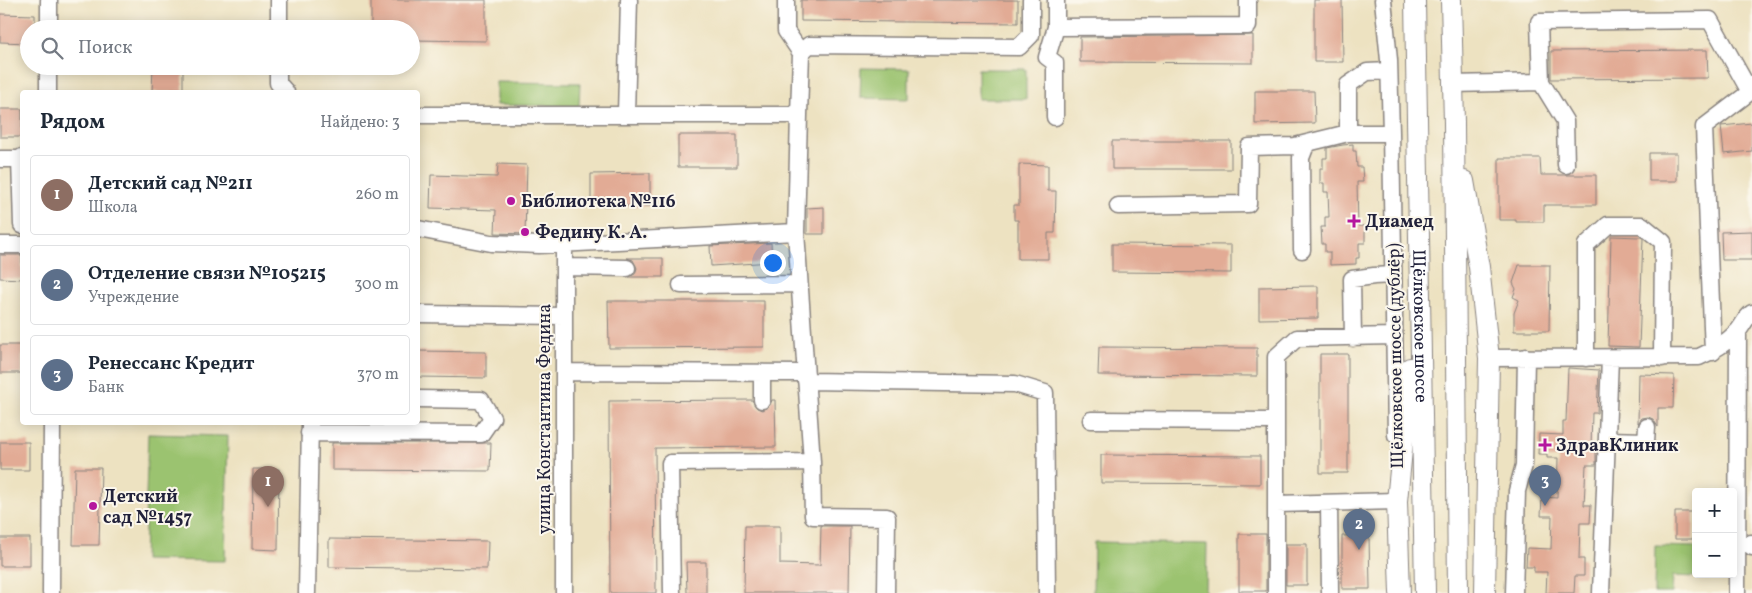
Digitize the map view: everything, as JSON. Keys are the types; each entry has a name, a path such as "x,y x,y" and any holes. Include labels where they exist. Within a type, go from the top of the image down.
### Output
{"main road":[{"name":"Щёлковское шоссе","path":"1415,0 1425,593"},
{"name":"Щёлковское шоссе","path":"1451,0 1454,123 1458,593"},
{"path":"1454,123 1479,267 1488,358 1485,593"},
{"path":"1397,501 1419,280"},
{"name":"Щёлковское шоссе (дублёр)","path":"1397,501 1400,593"}],"street":[{"path":"48,20 49,0"},
{"path":"279,0 279,20"},
{"path":"626,114 629,0"},
{"path":"786,0 786,31 801,53 796,232 812,462 813,516 887,517 886,593"},
{"path":"801,53 809,45 1019,47 1031,35 1031,0"},
{"path":"1055,117 1055,63 1047,57 1056,27 1056,0"},
{"path":"1056,27 1248,26 1248,0"},
{"name":"Щёлковское шоссе (дублёр)","path":"1383,0 1389,71 1391,133 1397,501"},
{"path":"1566,165 1565,121 1541,82 1539,22 1710,20 1751,92 1704,127 1713,352"},
{"path":"1348,133 1348,85 1366,72 1389,71"},
{"path":"48,75 48,90"},
{"path":"278,75 278,83 284,90"},
{"path":"1452,84 1541,82"},
{"path":"420,114 799,115"},
{"path":"1118,206 1248,204 1249,147 1306,145 1348,133 1391,133"},
{"path":"1302,250 1301,158 1306,145"},
{"path":"0,159 20,158"},
{"path":"1586,358 1586,246 1608,225 1642,225 1663,242 1662,358"},
{"path":"420,229 492,243 564,245 796,232"},
{"path":"0,245 20,245"},
{"name":"улица Константина Федина","path":"564,245 564,593"},
{"path":"564,267 627,268"},
{"path":"1353,338 1352,280 1393,275"},
{"path":"681,285 799,284"},
{"path":"1488,358 1699,357 1713,352 1738,331 1752,313"},
{"path":"420,314 564,316"},
{"path":"1737,593 1748,544 1738,331"},
{"path":"1276,593 1276,357 1297,338 1394,336"},
{"path":"1514,593 1517,491 1524,465 1526,358"},
{"path":"1601,593 1610,358"},
{"path":"564,372 762,373 806,377 1015,384 1045,393 1047,593"},
{"path":"762,373 762,400"},
{"path":"308,593 309,428 481,434 492,418 481,400 420,399"},
{"path":"1091,420 1276,421"},
{"path":"51,593 52,425"},
{"path":"1607,440 1646,441 1647,426"},
{"path":"672,593 670,463 812,462"},
{"path":"1276,504 1397,501"},
{"path":"1329,503 1330,593"}],"green space":[{"path":"861,68 909,69 909,99 860,98"},
{"path":"978,69 1026,69 1026,99 978,99"},
{"path":"496,82 580,83 579,106 496,105"},
{"path":"148,434 228,436 225,561 144,560"},
{"path":"1094,542 1207,544 1206,593 1093,593"},
{"path":"1655,546 1692,547 1692,577 1673,576 1672,593 1654,593"}],"building":[{"path":"371,0 486,0 486,41 420,40 420,20 371,20"},
{"path":"801,0 1018,0 1018,23 801,21"},
{"path":"1314,0 1342,0 1343,62 1314,62"},
{"path":"0,14 35,15 35,20 20,20 20,43 0,42"},
{"path":"1253,35 1253,63 1080,62 1080,37"},
{"path":"1707,50 1708,78 1551,79 1551,51"},
{"path":"153,75 183,75 183,90 152,90"},
{"path":"1255,91 1314,91 1315,123 1255,124"},
{"path":"0,109 20,109 20,137 0,137"},
{"path":"1752,123 1752,151 1724,154 1721,126"},
{"path":"678,135 737,135 737,167 678,167"},
{"path":"1112,141 1231,141 1231,169 1112,169"},
{"path":"1353,144 1353,151 1356,151 1357,167 1362,167 1363,182 1357,182 1358,226 1365,226 1365,243 1359,243 1359,258 1356,258 1356,264 1330,265 1330,252 1325,252 1325,244 1322,244 1321,227 1325,227 1325,217 1329,217 1328,192 1324,192 1324,183 1320,183 1320,168 1323,168 1323,158 1327,158 1327,148"},
{"path":"1649,153 1677,153 1677,181 1649,181"},
{"path":"1499,158 1540,158 1541,175 1596,175 1596,205 1544,205 1544,222 1499,220"},
{"path":"498,164 527,165 525,234 495,233 496,210 430,208 431,175 497,177"},
{"path":"1019,164 1048,165 1048,191 1056,191 1055,233 1048,233 1048,259 1018,259 1018,220 1014,220 1014,205 1019,205"},
{"path":"650,173 650,206 591,206 591,174"},
{"path":"824,207 824,234 807,234 807,208"},
{"path":"1752,231 1752,260 1722,260 1721,232"},
{"path":"1611,236 1643,238 1639,347 1608,346"},
{"path":"771,243 772,262 711,266 710,246"},
{"path":"1112,244 1231,245 1231,273 1112,272"},
{"path":"0,255 20,255 20,279 0,278"},
{"path":"627,258 663,258 663,277 629,277 635,274 637,268 633,260"},
{"path":"1519,265 1550,265 1549,331 1514,331 1514,313 1519,300 1513,297 1516,289 1513,283"},
{"path":"1318,286 1318,318 1259,319 1259,287"},
{"path":"608,301 764,301 764,347 609,348"},
{"path":"0,345 20,345 20,373 0,373"},
{"path":"1099,347 1257,348 1257,376 1098,375"},
{"path":"420,351 486,352 486,378 420,377"},
{"path":"1320,354 1348,354 1348,473 1320,473"},
{"path":"1568,368 1599,370 1597,413 1592,413 1591,447 1596,447 1596,465 1586,465 1584,505 1591,505 1590,523 1580,523 1579,559 1584,559 1584,576 1575,576 1574,593 1546,593 1547,572 1534,572 1534,567 1526,567 1527,548 1551,549 1552,516 1541,516 1542,497 1557,498 1558,458 1547,458 1547,454 1538,454 1539,434 1563,435 1563,421 1566,421"},
{"path":"1639,374 1674,375 1673,408 1658,408 1658,427 1653,419 1648,417 1642,418 1638,423"},
{"path":"752,400 757,408 762,410 770,405 772,400 775,400 776,447 655,448 656,593 610,593 609,401"},
{"path":"0,442 29,442 29,470 0,470"},
{"path":"332,443 491,443 490,471 332,470"},
{"path":"1101,455 1260,456 1260,484 1101,483"},
{"path":"75,468 101,468 99,545 73,545"},
{"path":"253,469 279,469 278,550 252,549"},
{"path":"1675,512 1692,512 1692,539 1675,539"},
{"path":"745,526 780,526 780,564 820,565 821,526 850,526 849,593 744,593"},
{"path":"1239,534 1266,534 1266,591 1239,591"},
{"path":"1369,535 1370,589 1342,589 1342,536"},
{"path":"0,538 30,538 30,566 0,566"},
{"path":"329,539 488,541 487,569 329,567"},
{"path":"1286,544 1307,544 1307,585 1286,585"},
{"path":"686,562 706,562 706,593 687,593"}],"place":[{"name":"Библиотека №116","path":"511,201"},
{"name":"Диамед","path":"1354,221"},
{"name":"Федину К. А.","path":"525,232"},
{"name":"ЗдравКлиник","path":"1545,445"},
{"name":"Детский сад №1457","path":"93,506"},
{"name":"Ренессанс Кредит","path":"1545,506"},
{"name":"Детский сад №211","path":"268,507"},
{"name":"Отделение связи №105215","path":"1359,550"}]}
